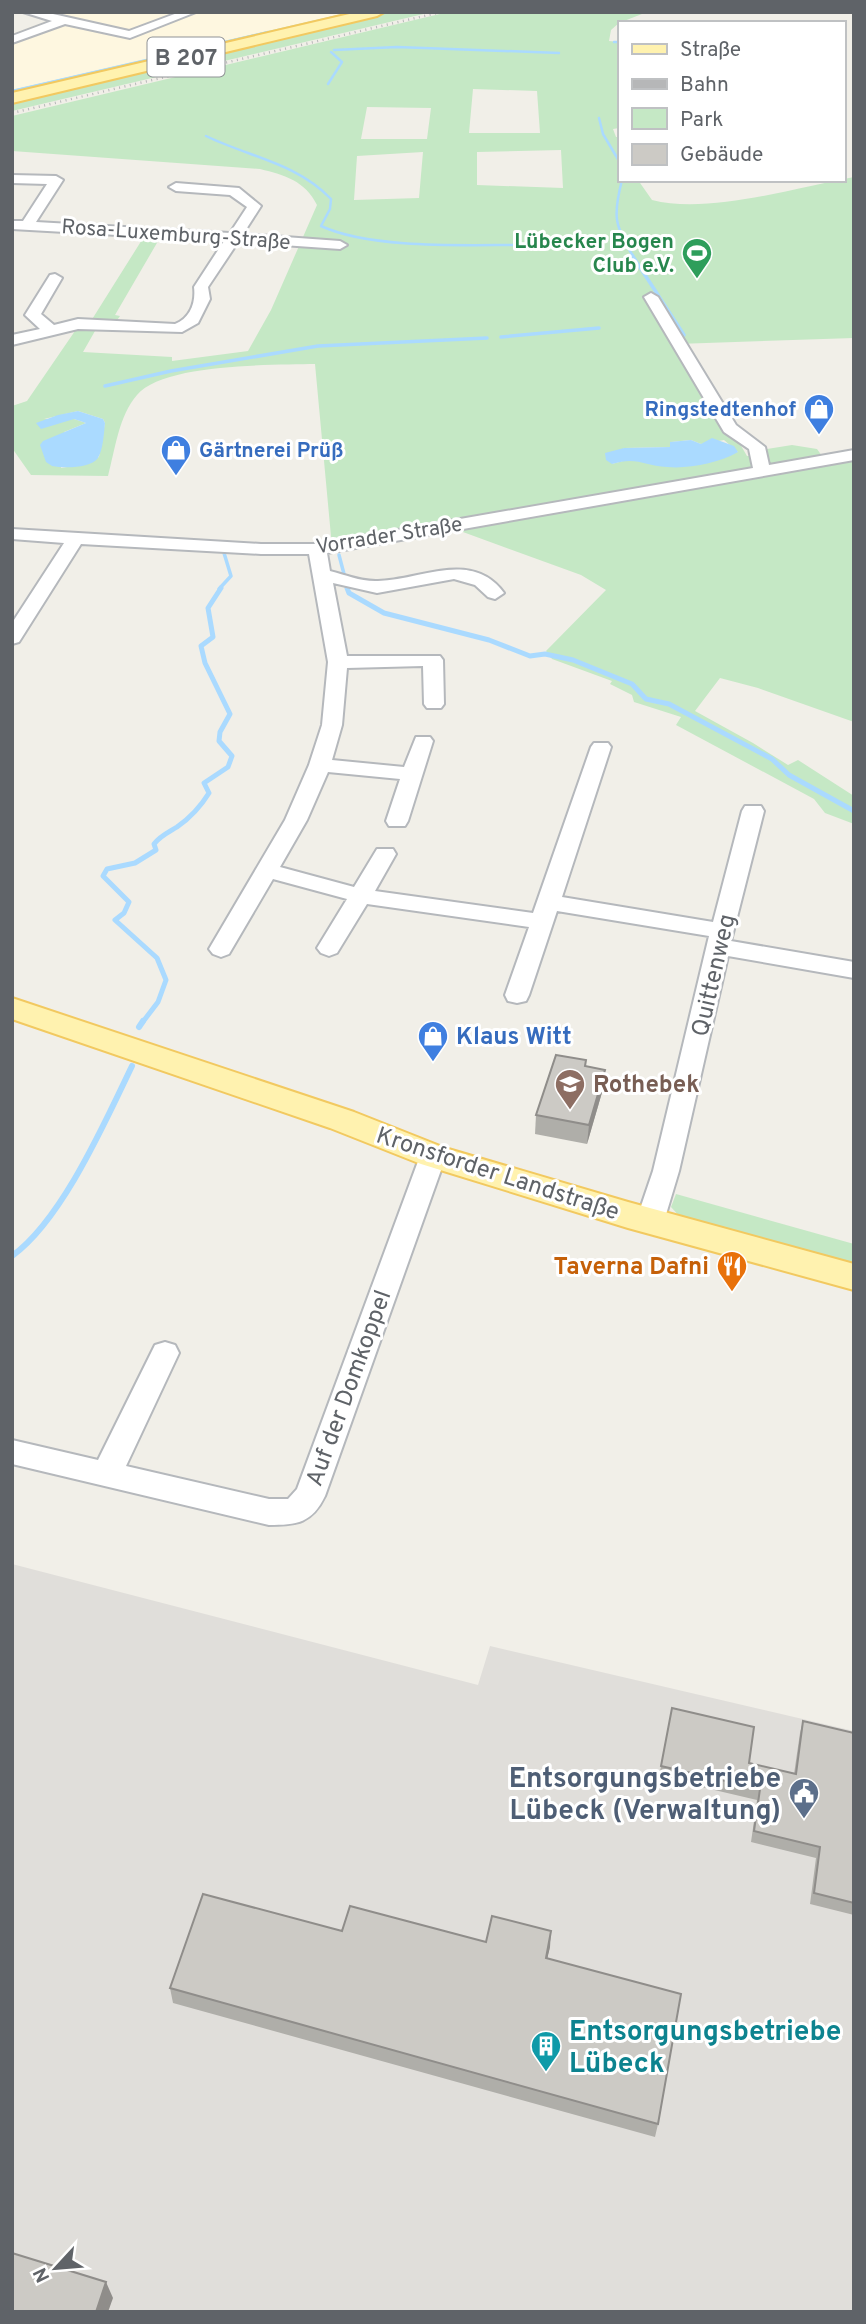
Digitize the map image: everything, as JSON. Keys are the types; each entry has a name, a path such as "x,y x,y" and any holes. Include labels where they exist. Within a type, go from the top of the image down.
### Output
{"main road":[{"name":"B 207","path":"12,98 377,12"},
{"name":"Kronsforder Landstraße","path":"12,1008 342,1120 433,1156 854,1278"}],"street":[{"path":"28,12 130,34 191,12"},
{"path":"12,40 86,12"},
{"path":"12,179 56,180 28,224"},
{"path":"12,340 78,324 166,329 185,327 202,303 201,286 254,206 234,191 176,187"},
{"name":"Rosa-Luxemburg-Straße","path":"12,225 341,245"},
{"path":"51,330 33,315 55,278"},
{"path":"651,297 730,428 757,447 762,471"},
{"name":"Vorrader Straße","path":"12,534 261,549 317,549 854,455"},
{"path":"12,638 76,538"},
{"path":"221,949 296,820 320,765 332,725 338,662 324,575 317,549"},
{"path":"324,575 378,587 453,572 484,580 495,593"},
{"path":"338,662 433,660 434,704"},
{"path":"397,821 423,741"},
{"path":"517,995 601,747"},
{"path":"320,765 414,774"},
{"name":"Quittenweg","path":"650,1221 675,1136 753,811"},
{"path":"329,948 386,853"},
{"path":"267,871 362,895 440,906 545,911 721,939 854,970"},
{"name":"Auf der Domkoppel","path":"12,1452 269,1513 296,1512 310,1496 433,1156"},
{"path":"106,1475 165,1353"}],"shaded area":[{"path":"71,12 350,12 12,90 12,34"},
{"path":"12,1564 478,1685 490,1646 854,1731 854,2312 12,2312"}],"green space":[{"path":"353,12 12,93 12,90"},
{"path":"392,12 432,12 12,111 12,100"},
{"path":"448,12 647,12 618,21 611,30 609,41 618,42 618,128 613,129 618,137 618,182 639,182 652,200 674,204 699,204 753,198 830,182 845,182 845,179 854,177 854,338 677,344 746,442 740,444 747,456 755,456 758,468 854,452 854,722 758,688 720,678 695,711 788,765 798,760 854,796 854,824 825,813 814,799 676,725 681,717 634,702 632,695 610,684 612,681 552,659 546,651 606,590 581,575 452,528 332,547 315,364 220,368 170,377 150,385 131,403 118,433 108,476 31,475 12,448 12,406 27,401 77,328 95,331 83,352 172,357 172,361 248,351 271,310 317,205 307,190 293,180 260,169 12,151 12,116","holes":["473,89 537,91 540,133 469,133","367,107 431,108 427,139 361,139","561,150 563,188 477,185 477,152","423,152 419,198 354,200 357,156","78,411 103,419 105,423 99,457 85,464 61,468 64,432 86,423 74,419 44,419","691,440 701,444 724,440 738,452 646,462 630,459 612,464 624,448 671,447 671,442"]},
{"path":"145,235 161,236 115,315 120,316 115,323 91,321"},
{"path":"792,445 817,449 822,456 768,465 764,453 767,449"},
{"path":"676,1194 854,1244 854,1269 680,1217 671,1207"}],"water":[{"path":"78,411 103,419 105,423 100,455 94,462 83,466 52,466 46,462 40,445 43,441 86,423 74,419 41,429 36,423"},
{"path":"712,438 734,446 738,452 713,462 685,467 634,461 612,464 606,460 605,453 624,448 670,447 670,442 691,440 701,444"}],"building":[{"name":"Rothebek","path":"556,1055 586,1060 585,1066 605,1070 589,1125 536,1115"},
{"name":"Entsorgungsbetriebe Lübeck (Verwaltung)","path":"672,1708 754,1727 749,1763 796,1774 803,1721 854,1733 854,1903 814,1893 820,1847 754,1831 760,1789 661,1766"},
{"name":"Entsorgungsbetriebe Lübeck","path":"203,1894 342,1931 350,1906 486,1942 492,1916 551,1931 546,1958 681,1994 658,2124 170,1988"},
{"path":"12,2253 106,2282 96,2312 12,2312"}],"waterway":[{"path":"12,91 268,32"},
{"path":"334,50 397,47 559,53"},
{"path":"328,84 342,62 331,52"},
{"path":"599,118 603,134 618,159"},
{"path":"206,136 288,169 318,187 331,199 330,209 321,226 365,239 390,242 517,245"},
{"path":"622,182 617,202 617,220 633,256"},
{"path":"632,255 684,335"},
{"path":"501,337 599,328"},
{"path":"105,386 171,371 318,346 487,338"},
{"name":"Rothebek","path":"219,589 231,576 224,553"},
{"path":"339,555 344,574"},
{"name":"Rothebek","path":"142,1023 158,1002 166,980 157,958 115,920 124,913 129,902 103,876 107,869 135,863 156,850 156,841 186,820 206,798 209,793 204,783 228,767 232,756 219,741 220,732 230,714 205,663 201,646 213,637 208,608 221,588"},
{"path":"347,588 349,593 384,613 489,640 530,656 545,654 573,660 632,684 646,699 669,704 772,759 789,775 854,811"},
{"name":"Rothebek","path":"139,1027 143,1021"},
{"name":"Rothebek","path":"12,1256 30,1240 65,1195 132,1066"}],"railway":[{"path":"12,113 441,12"}],"place":[{"name":"Lübecker Bogen Club e.V.","path":"697,280"},
{"name":"Ringstedtenhof","path":"819,436"},
{"name":"Gärtnerei Prüß","path":"176,477"},
{"name":"Klaus Witt","path":"433,1063"},
{"name":"Rothebek","path":"570,1111"},
{"name":"Taverna Dafni","path":"732,1293"},
{"name":"Entsorgungsbetriebe Lübeck (Verwaltung)","path":"804,1820"},
{"name":"Entsorgungsbetriebe Lübeck","path":"546,2073"}]}
